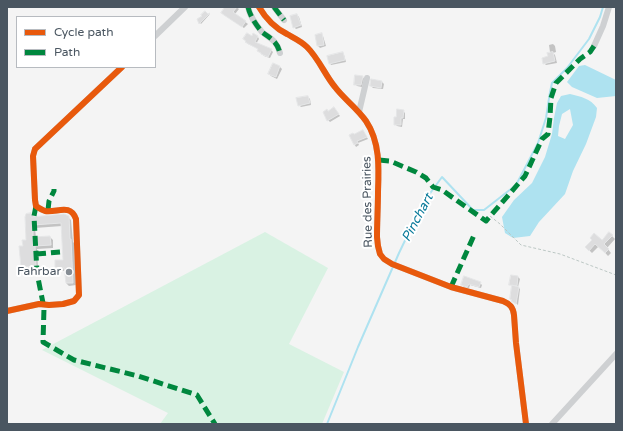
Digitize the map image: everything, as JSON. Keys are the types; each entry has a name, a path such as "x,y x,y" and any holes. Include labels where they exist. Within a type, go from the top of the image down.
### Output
{"street":[{"path":"156,35 185,7"},
{"path":"248,7 255,22 261,30 278,46 280,53"},
{"name":"Rue des Prairies","path":"258,7 275,27 304,44 308,48 316,57 335,88 359,112 373,135 379,160 377,226 378,246 382,257 395,265 451,287 503,301 511,306 514,315 526,424"},
{"path":"274,7 284,20"},
{"path":"594,46 603,26 609,7"},
{"path":"7,311 39,304 63,304 74,301 79,295 76,219 74,213 69,210 44,211 36,206 32,156 35,149 121,68"},
{"path":"359,112 367,78"},
{"path":"552,424 616,354"}],"path":[{"path":"490,216 521,245 560,254 616,275"}],"green space":[{"path":"265,232 328,268 289,344 344,372 322,424 160,424 168,413 42,350"}],"water":[{"path":"585,65 616,80 616,96 597,98 572,87 567,82 579,66"},
{"path":"570,94 588,100 597,108 596,117 565,194 539,222 530,236 513,238 505,233 502,217 514,200 532,183 545,157 552,134 557,103 561,96","holes":["570,109 573,125 565,139 558,136 562,114"]}],"building":[{"path":"225,7 237,7 233,12 246,21 242,27 221,13"},
{"path":"205,11 208,14 210,13 199,24 197,19 202,16 201,15"},
{"path":"297,14 301,25 293,28 290,16"},
{"path":"247,33 252,36 253,33 258,36 255,42 272,49 268,57 261,54 257,51 258,49 245,42 246,41 243,39"},
{"path":"322,33 324,45 317,46 315,35"},
{"path":"343,52 345,60 329,64 327,56"},
{"path":"553,52 555,61 543,64 542,58 548,56 547,53"},
{"path":"273,63 280,66 276,77 268,74"},
{"path":"355,75 363,76 361,85 354,85"},
{"path":"371,79 382,81 381,88 370,86"},
{"path":"308,96 310,103 298,106 296,98"},
{"path":"334,107 339,114 327,121 323,112"},
{"path":"397,109 404,110 403,118 401,118 401,125 394,125 394,117 396,117"},
{"path":"363,130 367,137 357,141 358,143 354,145 349,135"},
{"path":"31,213 31,217 64,214 69,216 73,283 66,283 64,268 55,268 55,260 63,260 61,223 33,225 33,237 50,236 51,245 35,246 36,266 21,267 19,246 23,246 22,240 26,240 25,217 26,214"},
{"path":"609,232 613,235 604,244 609,249 605,253 595,244 589,251 585,247 592,240 590,238 594,233 602,240"},
{"path":"511,275 518,276 517,286 509,285"},
{"path":"464,276 481,282 479,287 469,284 467,287 461,285"},
{"path":"512,285 519,287 516,304 510,299"}],"waterway":[{"name":"Pinchart","path":"327,424 358,347 399,253 423,203 442,177 473,210 484,210 516,185 538,143 546,118 552,83 567,68 589,39 600,17 603,7"}],"marked path":[{"path":"248,7 255,23 262,32 275,43 280,53"},
{"path":"274,7 284,20"},
{"path":"379,160 390,161 416,172 426,178 433,187 442,190 486,221 525,176 542,139 548,134 551,98 556,83 580,59 590,52 594,46"},
{"path":"48,210 49,201 54,189"},
{"path":"36,206 34,216 37,273 44,308 43,342 74,360 138,376 197,395 215,424"},
{"path":"451,287 475,233"},
{"path":"36,254 60,252"}],"cycle path":[{"path":"259,7 275,26 307,47 342,96 355,108 371,129 378,155 377,237 380,254 384,259 392,264 451,287 503,301 512,308 526,424"},
{"path":"7,311 39,304 63,304 74,301 79,295 76,219 73,214 67,210 45,211 36,206 33,156 35,149 121,68"}],"place":[{"name":"Fahrbar","path":"69,272"}]}
